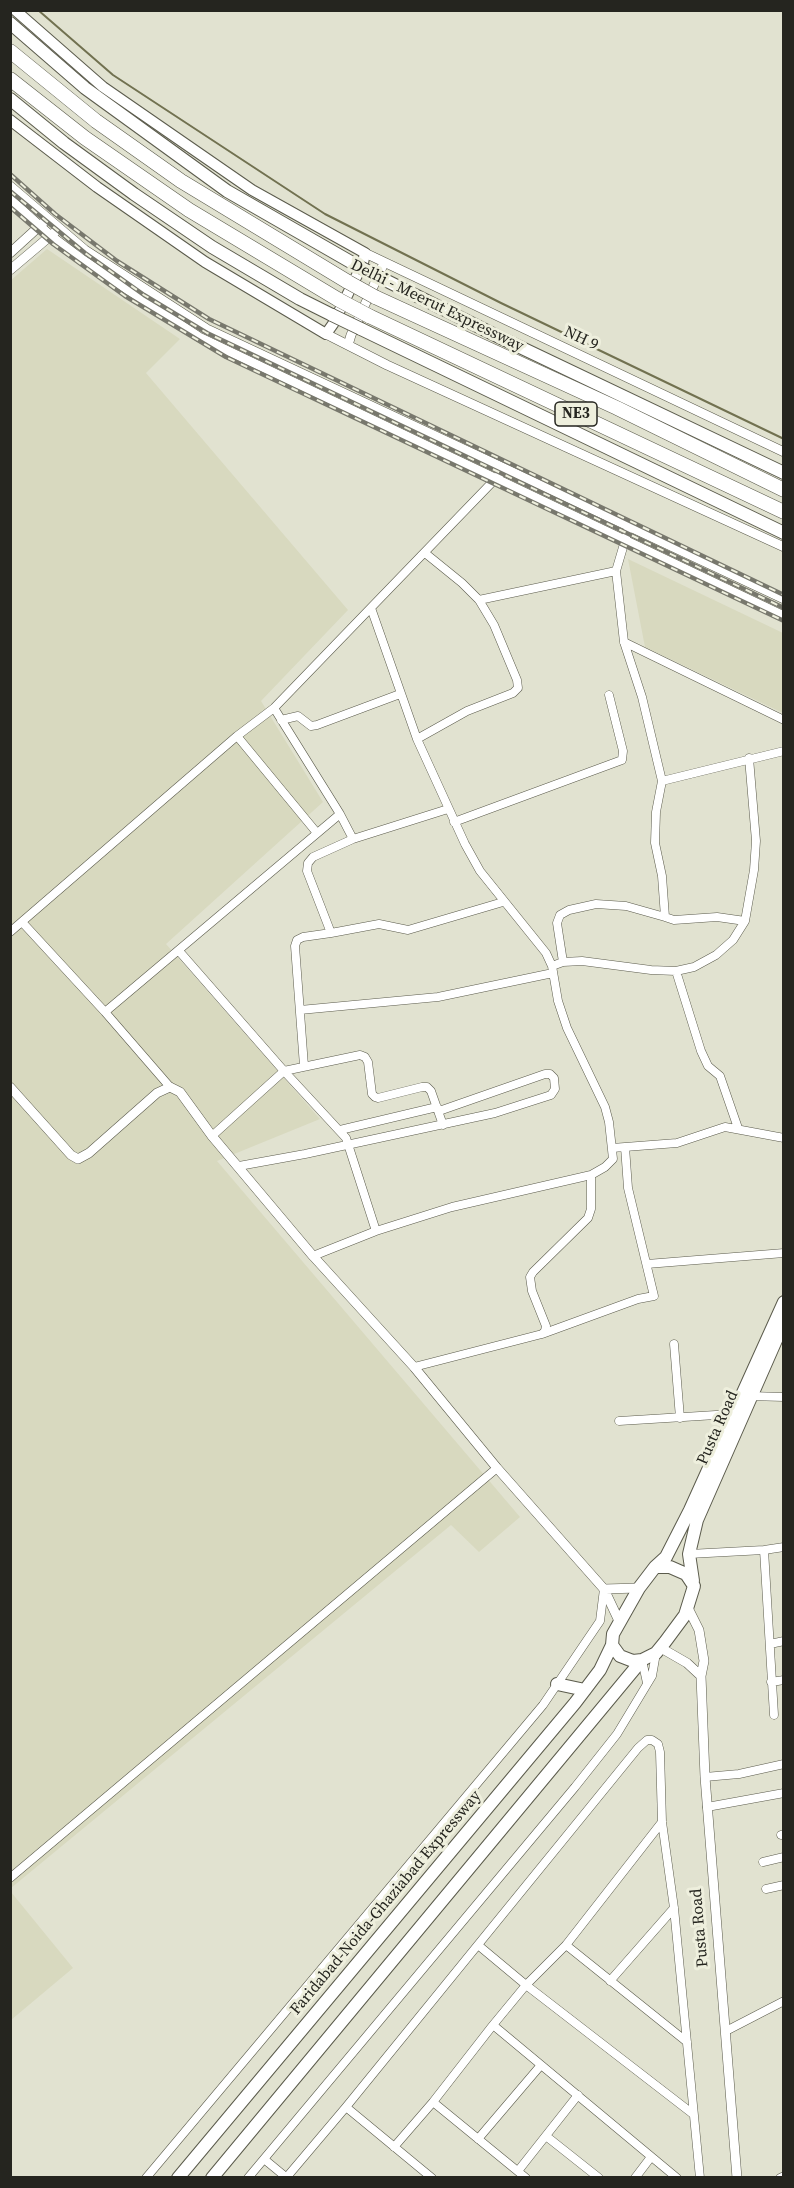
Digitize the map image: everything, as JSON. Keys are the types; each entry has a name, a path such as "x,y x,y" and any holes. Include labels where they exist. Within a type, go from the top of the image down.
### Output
{"highway":[{"name":"Delhi - Meerut Expressway","path":"10,51 96,121 181,182 348,282 375,297 617,408 783,490"},
{"name":"NE3","path":"10,79 85,138 189,210 339,300 783,512"}],"main road":[{"path":"10,120 97,187 205,262 326,334 363,263 365,253 252,190 103,87 15,10"},
{"path":"10,24 85,88 227,191 381,278 783,473"},
{"path":"10,99 99,169 212,247 300,299 783,532"},
{"name":"Pusta Road","path":"694,1586 689,1554 697,1521 783,1302"},
{"name":"Pusta Road","path":"681,1527 732,1414 745,1397 783,1322"},
{"name":"Faridabad-Noida-Ghaziabad Expressway","path":"178,2178 585,1690 600,1670 612,1645 613,1634 639,1588 666,1557 681,1527"},
{"path":"212,2178 642,1660 658,1651 688,1608 694,1586 686,1574 670,1567 655,1567"},
{"path":"612,1645 620,1656 642,1660"},
{"path":"557,1684 585,1690"}],"street":[{"path":"10,186 44,222 51,236 199,337 783,616"},
{"path":"10,200 44,222 59,228 85,250 207,329 783,599"},
{"path":"19,263 10,253 44,222"},
{"path":"10,270 59,228"},
{"name":"NH 9","path":"365,253 783,452"},
{"path":"348,345 384,262"},
{"path":"326,334 387,365 783,547"},
{"path":"10,932 237,736 274,708 505,469"},
{"path":"629,527 616,571 624,642 642,697 662,781 656,812 655,843 662,876 665,917"},
{"path":"417,739 467,711 513,693 518,688 517,680 494,625 479,600 425,553"},
{"path":"479,600 616,571"},
{"path":"314,1256 376,1231 453,1207 591,1175 610,1164 613,1159 605,1107 567,1028 558,1001 553,970 546,953 480,871 454,822 417,739 371,608"},
{"path":"624,642 783,720"},
{"path":"281,720 298,716 311,726 317,725 400,694"},
{"path":"454,822 622,760 623,751 609,695"},
{"path":"274,708 353,839"},
{"path":"237,736 317,833"},
{"path":"662,781 783,751"},
{"path":"300,1010 438,997 553,970 563,962 582,961 676,971 694,967 716,955 733,940 745,921 754,870 756,841 749,759"},
{"path":"331,933 307,871 308,863 313,857 353,839 448,809"},
{"path":"105,1012 340,814"},
{"path":"304,1066 295,946 297,940 379,924 408,930 503,902"},
{"path":"563,962 557,923 560,915 569,910 596,904 626,906 674,920 717,917 745,921"},
{"path":"22,922 170,1087 180,1092 212,1136 314,1256 414,1367 497,1468 604,1589 620,1623"},
{"path":"178,951 284,1071 340,1130 349,1145 376,1231"},
{"path":"676,971 701,1051 708,1066 720,1076 738,1128"},
{"path":"212,1136 284,1071 360,1055 368,1062 372,1094 375,1097 428,1087 443,1125"},
{"path":"239,1166 495,1113 551,1095 555,1089 554,1078 549,1074 544,1074 438,1109 340,1130"},
{"path":"10,1087 71,1155 78,1159 89,1153 157,1093 170,1087"},
{"path":"612,1148 669,1144 720,1127 738,1128 783,1138"},
{"path":"414,1367 542,1334 638,1299 654,1296 628,1188 625,1147"},
{"path":"542,1334 546,1326 532,1291 530,1277 588,1218 591,1209 591,1175"},
{"path":"647,1264 783,1253"},
{"path":"674,1344 680,1418"},
{"path":"745,1397 783,1397"},
{"path":"619,1421 732,1414"},
{"path":"10,1878 497,1468"},
{"path":"689,1554 783,1547"},
{"path":"764,1550 774,1715"},
{"path":"604,1589 639,1588"},
{"path":"146,2178 543,1705 600,1621 604,1589"},
{"name":"Pusta Road","path":"688,1608 699,1630 704,1661 701,1676 705,1777 737,2178"},
{"path":"770,1644 783,1641"},
{"path":"248,2178 576,1787 617,1734 648,1685 658,1651 687,1663 701,1676"},
{"path":"642,1660 648,1685"},
{"path":"771,1682 783,1680"},
{"path":"264,2159 286,2177 346,2107 631,1756 647,1740 652,1740 658,1744 660,1752 663,1822 674,1908 700,2178"},
{"path":"705,1777 739,1774 783,1764"},
{"path":"707,1807 783,1793"},
{"path":"394,2146 433,2102 526,1985 566,1945 663,1822"},
{"path":"763,1862 783,1857"},
{"path":"766,1889 783,1885"},
{"path":"610,1981 674,1908"},
{"path":"478,1944 526,1985 693,2114"},
{"path":"566,1945 687,2042"},
{"path":"726,2031 783,2001"},
{"path":"493,2025 677,2178"},
{"path":"478,2139 541,2065"},
{"path":"518,2171 579,2095"},
{"path":"433,2102 526,2178"},
{"path":"346,2107 432,2178"},
{"path":"546,2136 599,2178"},
{"path":"635,2178 651,2157"}],"shaded area":[{"path":"47,249 180,339 146,373 348,610 261,701 323,802 166,944 320,1119 217,1161 520,1517 479,1552 451,1525 11,1888 10,281"},
{"path":"628,559 783,633 783,713 645,647"},
{"path":"11,1892 73,1968 10,2020"}],"waterway":[{"path":"38,10 113,75 325,214 501,303 784,439"}],"railway":[{"path":"10,174 55,214 117,261 209,319 784,595"},
{"path":"10,191 85,253 144,295 207,333 784,608"},
{"path":"10,207 53,244 125,296 226,357 784,621"}]}
